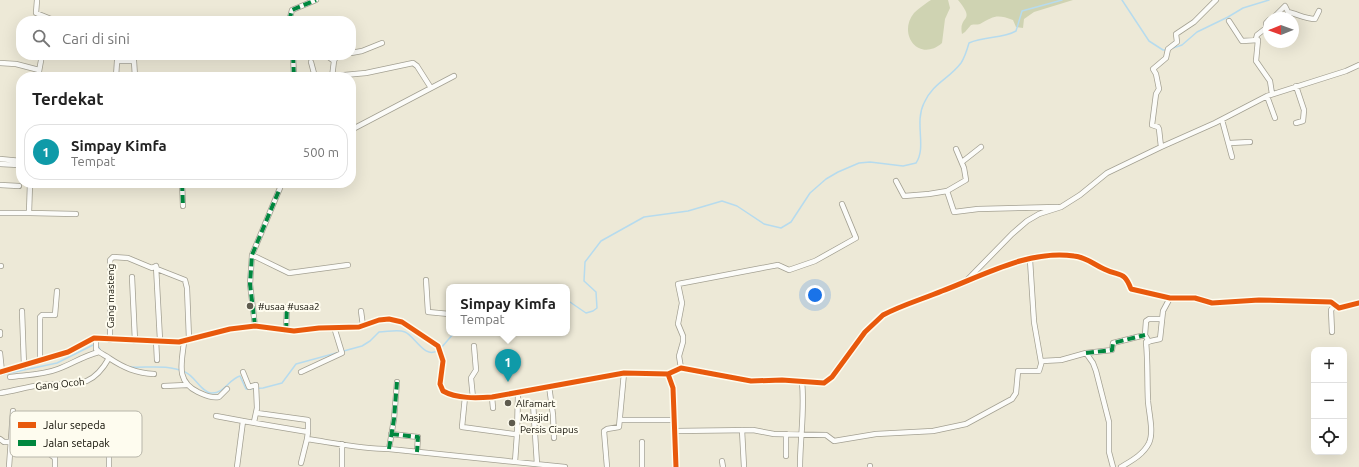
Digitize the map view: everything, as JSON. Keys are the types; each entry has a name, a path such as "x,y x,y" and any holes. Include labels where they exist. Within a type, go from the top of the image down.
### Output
{"street":[{"path":"37,0 36,13 42,16"},
{"path":"290,16 292,10 316,0"},
{"path":"1160,146 1159,129 1158,127 1152,125 1156,94 1159,89 1156,74 1152,70 1157,64 1166,58 1168,51 1177,42 1176,34 1194,22 1216,0"},
{"path":"1279,12 1285,6 1288,12"},
{"path":"1299,14 1308,19 1315,18 1319,11"},
{"path":"1229,21 1242,41 1245,42 1256,39 1263,31"},
{"path":"1256,39 1258,41 1256,61 1270,81 1272,94"},
{"path":"356,52 362,51 382,43"},
{"path":"0,63 16,64 39,70 41,60"},
{"path":"116,72 117,60 134,61 135,72"},
{"path":"293,60 294,72"},
{"path":"332,72 334,61"},
{"path":"312,62 314,72"},
{"path":"356,74 413,63 416,64 431,88"},
{"path":"967,280 1012,234 1026,222 1039,214 1061,207 1080,195 1107,173 1160,146 1222,120 1267,96 1346,71 1359,65"},
{"path":"356,127 454,76"},
{"path":"1296,86 1304,116 1303,121 1296,123"},
{"path":"1267,96 1274,118"},
{"path":"1222,120 1230,144 1232,157"},
{"path":"1230,144 1250,142"},
{"path":"962,162 980,147"},
{"path":"896,181 904,196 929,194 946,190 965,181 962,162 956,150"},
{"path":"1,161 16,163"},
{"path":"0,185 16,186"},
{"path":"30,188 30,213"},
{"path":"182,188 183,206"},
{"path":"255,326 250,284 252,254 280,188"},
{"path":"946,190 954,212 978,209 1061,207"},
{"path":"680,368 679,356 683,336 678,324 682,303 678,284 778,265 790,270 815,261 856,238 842,204"},
{"path":"0,213 76,214"},
{"path":"252,254 289,273 348,265"},
{"path":"0,354 1,372 68,352 95,340 158,340 184,342 190,339 230,329 255,326 286,331 363,326 384,319 399,320 438,346 442,357 440,384 443,391 473,398 518,394 549,386 624,373 668,374 680,368 751,381 782,380 822,384 827,382 842,365 870,326 883,315 1010,263 1066,255 1081,257 1092,261 1105,270 1126,278 1132,290 1170,298 1191,297 1216,303 1259,300 1331,302 1341,308 1359,304"},
{"name":"Gang masteng","path":"110,340 110,260 117,257 128,258 148,267 156,266"},
{"path":"675,431 742,430 800,435 826,434 832,440 837,441 876,434 933,430 966,424 1012,399 1016,393 1018,370 1039,371 1041,362 1034,322 1030,260"},
{"path":"156,266 157,269 167,274 183,278 186,282 190,339"},
{"path":"156,266 158,340 157,360"},
{"path":"132,277 135,341"},
{"path":"426,280 428,312 446,314"},
{"path":"40,360 40,317 42,315 55,315 57,291"},
{"path":"1148,342 1160,339 1163,311 1170,298"},
{"path":"1332,332 1331,310 1335,305"},
{"path":"286,331 287,307"},
{"path":"361,310 363,326"},
{"path":"22,311 24,366"},
{"path":"1121,467 1145,449 1151,437 1148,400 1149,364 1146,342 1148,342 1145,335 1146,320 1162,319"},
{"path":"301,372 341,354 334,327"},
{"path":"1041,362 1061,360 1086,353 1112,350 1113,343 1145,335"},
{"path":"95,340 97,351 117,364 139,373 154,374"},
{"path":"184,342 182,375 187,385"},
{"path":"473,398 472,376 476,369 474,346"},
{"path":"10,377 57,369 97,351"},
{"path":"1086,353 1093,363 1096,371 1109,419 1109,452 1113,467"},
{"name":"Gang Ocoh","path":"0,393 40,385 84,383 95,377 103,369 109,358"},
{"path":"243,372 249,387 256,385 257,413 254,422"},
{"path":"607,467 604,432 607,429 619,427 624,373"},
{"path":"668,374 673,388 676,467"},
{"path":"389,449 397,382"},
{"path":"800,467 800,435 804,400 802,382"},
{"path":"164,386 187,385 208,397 219,397 227,389"},
{"path":"549,386 554,420 554,438"},
{"path":"514,464 518,394"},
{"path":"464,397 462,427 517,432 535,429"},
{"path":"492,397 493,408"},
{"path":"533,403 537,464"},
{"path":"257,413 308,420 310,422 301,463"},
{"path":"216,416 308,432"},
{"path":"620,420 674,420"},
{"path":"237,467 243,421"},
{"path":"742,430 744,467"},
{"path":"391,434 418,437 417,452"},
{"path":"786,434 786,456"},
{"path":"0,439 4,442 10,443"},
{"path":"307,439 370,449 389,449 492,460 514,464 537,464 564,467"},
{"path":"642,442 642,467"},
{"path":"342,444 342,467"},
{"path":"9,467 10,455"},
{"path":"54,457 55,458 55,467"},
{"path":"108,457 108,467"},
{"path":"492,460 493,467"},
{"path":"722,461 723,467"}],"green space":[{"path":"931,0 948,0 950,8 945,19 942,43 926,50 919,48 913,43 909,37 908,29 909,21 914,13"},
{"path":"958,0 1073,0 1034,12 1024,19 1023,28 1016,27 1013,20 1003,17 996,17 980,24 971,25 962,34 962,23 967,16"}],"waterway":[{"path":"570,302 586,313 597,308 596,292 584,281 585,262 601,241 644,217 688,211 722,201 737,206 764,224 781,228 791,222 810,193 826,179 838,172 859,163 870,162 903,166 916,163 920,150 920,119 924,103 936,86 961,63 969,43 981,39 1011,34 1016,31 1022,11 1062,0"},
{"path":"1122,0 1149,41 1163,50 1166,50"},
{"path":"1170,49 1182,45 1197,32 1243,8 1269,0"},
{"path":"129,367 164,367 185,372 189,374 204,390 207,392 216,393 240,376 246,389 263,388 282,383 296,364 362,346 370,341 379,332 402,331 409,334 424,350 429,352 438,350"},
{"path":"441,348 451,336"},
{"path":"0,375 57,363 93,345 99,347 100,350"}],"marked path":[{"path":"290,16 292,10 316,0"},
{"path":"293,60 294,72"},
{"path":"182,188 183,206"},
{"path":"255,326 250,284 252,255 280,188"},
{"path":"286,331 287,307"},
{"path":"1086,353 1112,350 1113,343 1145,335"},
{"path":"389,449 394,419 397,382"},
{"path":"391,434 418,437 417,452"}],"cycle path":[{"path":"668,374 681,368 751,381 782,380 824,383 832,377 865,332 883,315 990,271 1040,256 1057,255 1082,258 1104,269 1124,276 1131,289 1170,298 1195,298 1212,303 1259,300 1331,302 1339,308 1359,303"},
{"path":"0,372 68,352 94,338 179,342 230,329 255,326 294,331 319,328 359,327 379,320 389,319 402,322 438,346 443,361 440,384 443,391 461,397 492,397 624,373 668,374 673,388 676,467"}],"place":[{"name":"#usaa #usaa2","path":"250,306"},
{"name":"Simpay Kimfa","path":"508,382"},
{"name":"Alfamart","path":"508,403"},
{"name":"Masjid Persis Ciapus","path":"512,423"}]}
